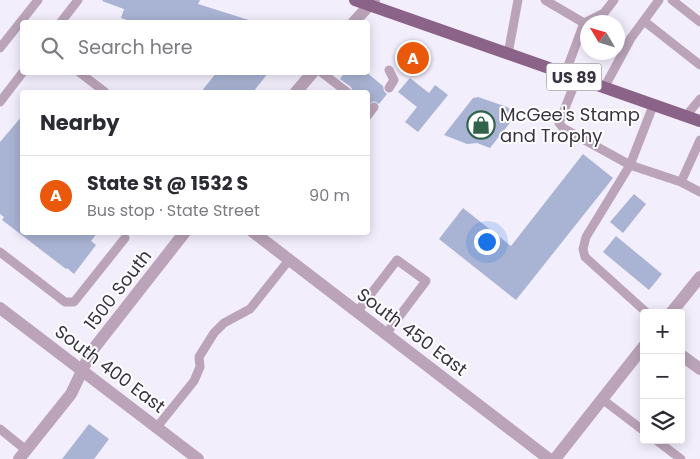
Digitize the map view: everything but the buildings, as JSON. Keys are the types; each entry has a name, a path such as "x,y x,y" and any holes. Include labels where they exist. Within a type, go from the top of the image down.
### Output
{"main road":[{"name":"US 89","path":"355,0 371,2 508,54 700,121"}],"street":[{"path":"356,20 371,2"},
{"path":"298,90 310,75"},
{"name":"1500 South","path":"22,455 71,394 91,352 183,235"},
{"name":"South 450 East","path":"257,235 549,459"},
{"path":"674,309 700,277"},
{"name":"South 400 East","path":"0,308 198,459"},
{"path":"555,459 640,351"},
{"path":"685,358 700,369"}],"lane":[{"path":"22,20 38,0"},
{"path":"63,20 78,0"},
{"path":"508,54 518,0"},
{"path":"544,0 580,21"},
{"path":"600,15 604,13 614,0"},
{"path":"604,88 632,38 659,0"},
{"path":"672,0 700,22"},
{"path":"644,21 700,65"},
{"path":"0,48 20,23"},
{"path":"580,39 559,122 563,128 630,165 681,182 700,192"},
{"path":"389,70 394,80 389,88"},
{"path":"0,102 21,75"},
{"path":"84,75 102,90"},
{"path":"325,75 344,90"},
{"path":"686,116 700,99"},
{"path":"644,309 585,257 583,248 586,237 630,165 653,106"},
{"path":"681,182 700,140"},
{"path":"0,252 65,302 74,302 123,235"},
{"path":"157,428 194,381 200,367 199,357 214,333 224,324 250,310 290,260"},
{"path":"357,312 397,260 426,281 386,334"},
{"path":"602,399 640,428"},
{"path":"0,430 22,455"},
{"path":"661,444 681,459"}],"place":[{"name":"State St @ 1532 S","path":"413,58"},
{"name":"McGee's Stamp and Trophy","path":"481,125"}]}
